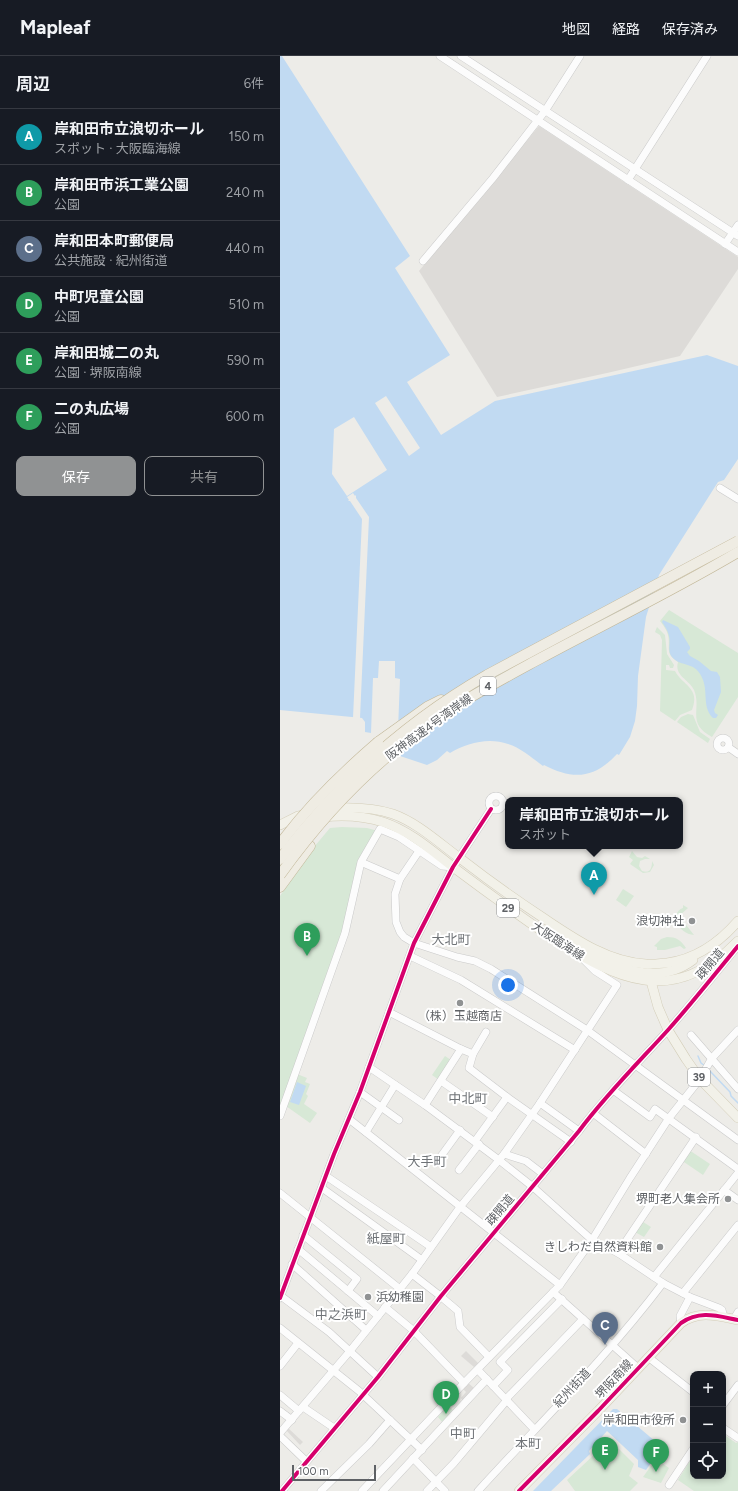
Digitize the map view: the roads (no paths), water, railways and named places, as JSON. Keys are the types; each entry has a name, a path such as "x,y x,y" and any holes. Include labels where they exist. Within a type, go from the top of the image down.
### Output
{"highway":[{"name":"阪神高速4号湾岸線","path":"280,859 315,814 358,770 401,732 464,688 738,541"},
{"name":"阪神高速4号湾岸線","path":"280,875 328,815 362,779 392,753 437,719 484,689 738,552"},
{"name":"4","path":"280,844 315,802 354,763 378,742 427,708 464,688"},
{"name":"4","path":"280,887 348,799 392,753"}],"main road":[{"name":"大阪臨海線","path":"280,826 298,816 330,808 375,809 393,814 410,822 430,835 501,890 572,936 608,955 622,960 647,964 681,960 701,953 737,924"},
{"name":"大阪臨海線","path":"280,837 310,819 331,816 371,819 384,822 407,832 420,840 530,923 582,957 618,974 633,978 650,977 667,980 680,978 694,973 715,961 738,941"},
{"path":"572,936 573,943 604,961 650,977 681,967 701,953"},
{"name":"39","path":"650,977 658,1007 668,1030 700,1079 736,1112"},
{"name":"堺阪南線","path":"519,1491 681,1323 694,1316 701,1315 737,1317"}],"street":[{"path":"440,56 448,58 538,120 738,252"},
{"path":"462,56 735,235"},
{"path":"423,261 493,178 546,111 580,56"},
{"path":"628,180 708,56"},
{"path":"725,244 735,235 738,225"},
{"path":"720,488 738,499"},
{"path":"728,747 738,754"},
{"path":"378,1377 329,1332 280,1297 360,1092 414,943 459,858 491,809"},
{"path":"280,1116 345,932 361,862 380,829 399,837 442,866 454,867"},
{"path":"419,851 400,879 395,894 397,927 404,937 414,943 457,957 475,961 491,969 587,1030 738,1140"},
{"path":"363,863 400,879"},
{"name":"疎開道","path":"282,1491 362,1394 378,1377 441,1296 571,1142 612,1090 668,1030 738,946"},
{"path":"410,956 461,980 575,1050"},
{"path":"306,1461 280,1434 385,1308 412,1274 460,1207 504,1154 540,1103 617,985 595,971 582,957"},
{"path":"389,1012 461,1050 473,1054"},
{"path":"362,1491 464,1383 560,1286 592,1240 669,1118 700,1079 712,1058 738,1030"},
{"path":"486,1032 473,1054 469,1068 571,1142"},
{"path":"691,1035 738,1089"},
{"path":"425,1105 461,1050"},
{"path":"369,1066 460,1130 499,1160 533,1187 592,1240 618,1253 663,1283 690,1297 719,1308 722,1310 724,1317"},
{"path":"440,1081 493,1117"},
{"path":"366,1132 395,1085"},
{"path":"612,1090 650,1117 655,1109 696,1137 738,1169"},
{"path":"360,1092 399,1120"},
{"path":"459,1170 507,1097"},
{"path":"540,1103 579,1131"},
{"path":"593,1113 646,1154"},
{"path":"349,1119 494,1232 560,1286"},
{"path":"436,1162 460,1130"},
{"path":"618,1253 696,1137"},
{"path":"504,1154 526,1161 543,1174"},
{"path":"654,1277 738,1173"},
{"path":"326,1176 431,1247"},
{"path":"322,1188 422,1260"},
{"path":"724,1190 737,1199"},
{"path":"280,1193 400,1289"},
{"path":"683,1293 738,1225"},
{"path":"303,1236 357,1279 348,1291"},
{"path":"298,1249 378,1316"},
{"path":"292,1264 366,1330"},
{"path":"412,1274 458,1311 460,1327 489,1358"},
{"name":"紀州街道","path":"478,1491 612,1346 663,1283"},
{"path":"553,1292 638,1368"},
{"path":"681,1323 680,1316 690,1297"},
{"path":"493,1386 508,1370 500,1362 562,1299"},
{"path":"385,1308 414,1331 464,1383"},
{"path":"427,1491 454,1464 507,1400 583,1319"},
{"path":"280,1328 362,1394 422,1450"},
{"path":"280,1366 298,1343"},
{"path":"648,1358 690,1390"},
{"path":"478,1370 534,1429"},
{"path":"383,1491 486,1379"},
{"path":"726,1401 738,1385"},
{"path":"280,1395 334,1428"},
{"path":"280,1411 292,1420"},
{"path":"321,1491 369,1444 390,1420"},
{"path":"726,1430 738,1438"},
{"path":"669,1485 690,1454"},
{"path":"413,1458 445,1491"}],"water":[{"path":"280,56 282,56 410,256 395,268 450,355 407,382 441,435 495,401 707,355 738,366 738,459 724,480 718,482 659,575 646,617 638,676 635,721 630,737 619,755 617,754 600,768 583,774 574,775 564,773 544,765 543,766 513,746 493,741 470,744 450,753 447,751 437,760 427,765 397,755 400,679 395,678 395,661 379,661 378,678 373,678 371,733 365,732 365,722 362,718 280,710","holes":["386,396 420,448 409,456 375,403","354,417 387,470 347,496 332,474 334,429"]},
{"path":"663,620 678,627 690,647 687,652 690,656 711,671 717,672 720,677 721,692 714,710 718,715 716,718 713,718 706,705 704,685 700,674 692,667 672,657 669,650 669,636 662,622"},
{"path":"297,1082 306,1086 299,1105 290,1102"},
{"path":"613,1409 617,1409 662,1447 646,1470 638,1467 638,1460 607,1431 589,1451 590,1454 551,1491 533,1491"}],"waterway":[{"path":"698,1056 701,1063 705,1066"},
{"path":"708,1069 730,1092 731,1096 738,1103"}],"place":[{"name":"岸和田市立浪切ホール","path":"594,895"},
{"name":"浪切神社","path":"692,921"},
{"name":"岸和田市浜工業公園","path":"307,956"},
{"name":"（株）玉越商店","path":"460,1003"},
{"name":"堺町老人集会所","path":"728,1199"},
{"name":"きしわだ自然資料館","path":"660,1247"},
{"name":"浜幼稚園","path":"368,1297"},
{"name":"岸和田本町郵便局","path":"605,1345"},
{"name":"中町児童公園","path":"446,1414"},
{"name":"岸和田市役所","path":"683,1420"},
{"name":"岸和田城二の丸","path":"605,1470"},
{"name":"二の丸広場","path":"656,1472"}],"district":[{"name":"大北町","path":"451,939"},
{"name":"中北町","path":"468,1098"},
{"name":"大手町","path":"427,1161"},
{"name":"紙屋町","path":"386,1238"},
{"name":"中之浜町","path":"341,1314"},
{"name":"中町","path":"463,1433"},
{"name":"本町","path":"528,1443"}]}
